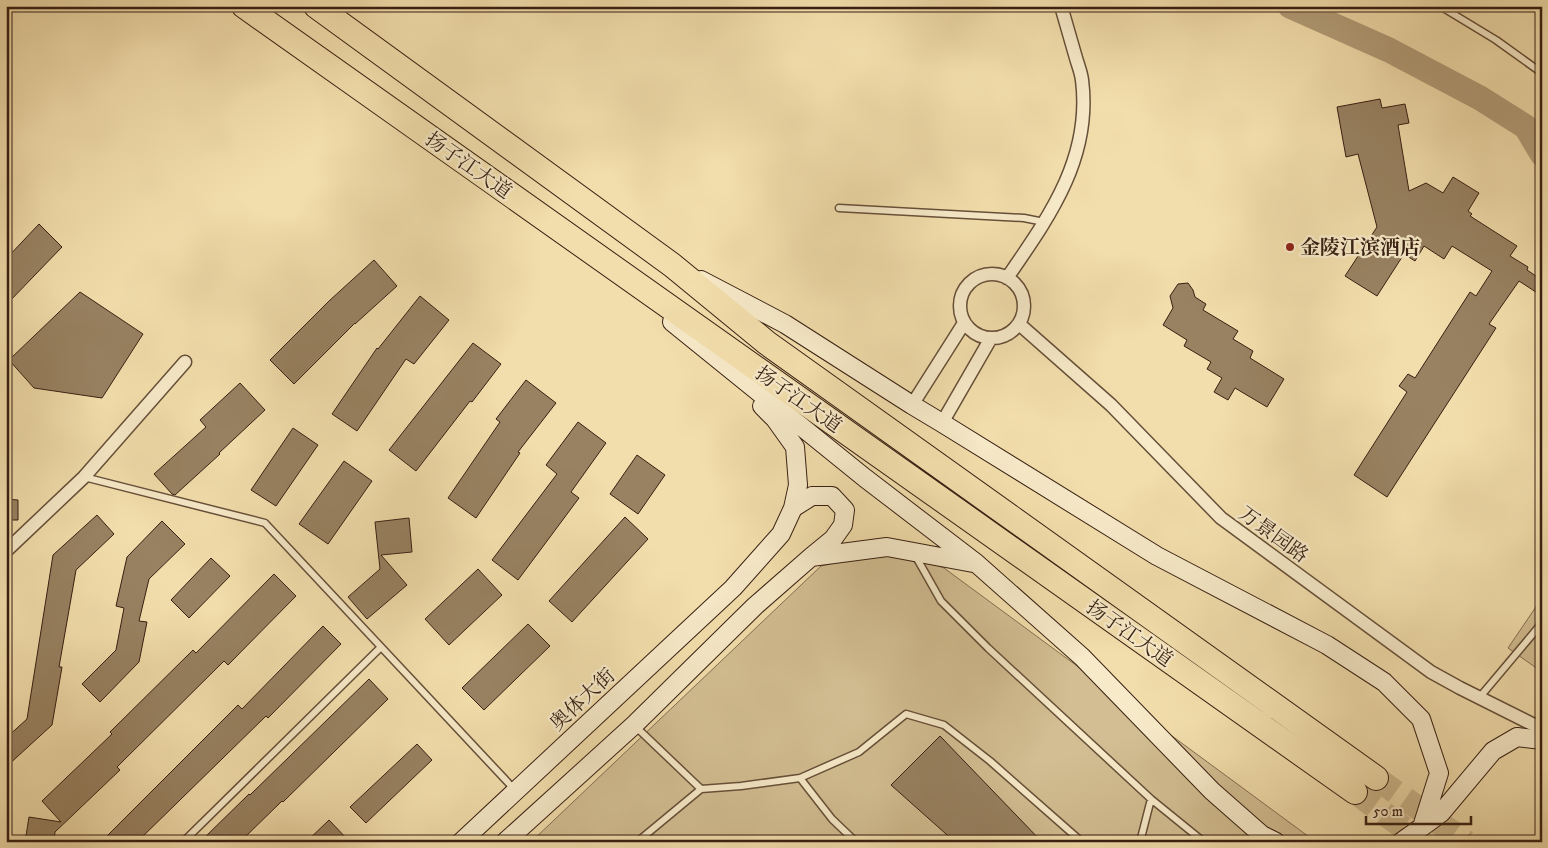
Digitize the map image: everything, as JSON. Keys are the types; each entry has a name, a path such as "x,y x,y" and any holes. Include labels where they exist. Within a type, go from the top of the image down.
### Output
{"highway":[{"name":"扬子江大道","path":"244,6 1355,792"},
{"name":"扬子江大道","path":"316,6 672,265 767,343 1376,778"}],"street":[{"path":"1007,278 1044,222 1068,176 1081,137 1083,118 1082,79 1061,6"},
{"path":"529,208 865,478 976,564 1082,657 1212,791 1262,835 1276,842"},
{"path":"672,265 785,324 912,405 1157,556 1327,645 1384,682 1421,719 1439,773 1422,827"},
{"path":"986,274 997,274 1007,278 1015,284 1021,293 1024,304 1023,314 1018,324 1011,332 1001,337 980,336 971,331 964,323 960,314 962,293 968,284 986,274"},
{"path":"912,405 964,323"},
{"name":"万景园路","path":"1018,324 1111,405 1221,518 1431,672 1542,729"},
{"path":"942,423 991,338"},
{"name":"奥体大街","path":"461,842 733,588 781,534 793,508 798,485 798,465 795,448 775,419 710,352"},
{"path":"6,551 84,477 185,362"},
{"path":"505,842 634,725 755,606 833,539 844,525 845,510 832,496 812,496 793,508"},
{"path":"811,557 887,547 976,564"},
{"path":"1401,842 1441,813 1493,751 1517,737 1542,740"}],"lane":[{"path":"1440,6 1496,40 1542,73"},
{"path":"839,208 1024,218 1044,222"},
{"path":"84,477 265,524 516,790"},
{"path":"914,552 941,601 988,648 1198,840"},
{"path":"1479,698 1542,623"},
{"path":"183,842 380,648"},
{"path":"637,842 645,839 701,789 800,778 859,752 906,714 944,725 990,761 1082,842"},
{"path":"634,725 701,789"},
{"path":"800,778 832,820 856,842"},
{"path":"1140,842 1151,799"}],"shaded area":[{"path":"894,555 925,561 944,568 1316,842 531,842 821,566 859,557"},
{"path":"1542,598 1542,672 1508,648"}],"building":[{"path":"1380,99 1382,108 1405,104 1409,123 1398,125 1409,191 1426,183 1443,193 1453,177 1479,193 1468,211 1472,214 1470,216 1517,246 1510,256 1528,267 1527,270 1542,280 1542,296 1519,281 1489,324 1496,328 1387,497 1354,475 1407,392 1399,386 1408,374 1415,378 1470,292 1476,296 1492,271 1452,246 1444,259 1424,246 1415,261 1404,254 1377,296 1345,276 1377,227 1358,154 1346,157 1337,107"},
{"path":"39,224 62,247 6,305 6,259"},
{"path":"374,260 397,286 355,323 294,384 270,360 329,301"},
{"path":"1188,283 1195,297 1206,304 1203,310 1238,331 1233,339 1253,351 1250,358 1284,379 1267,407 1235,388 1228,400 1214,392 1222,378 1207,369 1211,362 1184,346 1187,340 1163,325 1173,308 1170,296 1178,284"},
{"path":"80,292 143,334 102,398 34,388 9,360"},
{"path":"420,296 449,320 414,364 406,359 357,431 332,414 377,348"},
{"path":"473,343 501,364 416,471 389,450"},
{"path":"526,380 556,403 518,452 520,453 476,518 448,498 500,422 496,419"},
{"path":"240,383 265,410 175,495 172,494 154,474 206,427 200,420"},
{"path":"578,422 606,443 571,492 579,498 518,580 492,560 557,474 546,465"},
{"path":"293,428 318,445 276,506 251,490"},
{"path":"637,455 665,475 638,514 610,494"},
{"path":"344,461 372,481 328,544 299,524"},
{"path":"6,499 18,500 18,520 6,520"},
{"path":"97,515 114,534 76,570 59,667 62,667 52,725 6,767 6,738 27,719 53,555"},
{"path":"625,517 648,539 572,622 549,601"},
{"path":"409,518 412,552 381,555 407,585 367,619 348,597 380,569 375,522"},
{"path":"162,521 185,544 149,579 139,621 147,622 139,662 100,702 82,684 116,650 124,608 116,606 127,557"},
{"path":"211,558 230,576 189,618 171,600"},
{"path":"478,569 502,595 449,645 425,619"},
{"path":"274,574 296,596 228,665 224,661 117,767 120,770 55,832 54,842 25,842 29,817 61,822 42,801 112,734 110,732 193,650 196,653"},
{"path":"528,624 550,646 484,710 462,688"},
{"path":"323,626 341,644 268,718 266,716 137,842 101,842 238,705 242,709"},
{"path":"369,679 388,699 283,802 240,842 200,842 250,795"},
{"path":"940,736 1042,842 955,842 891,785"},
{"path":"417,744 432,760 366,823 350,807"},
{"path":"329,820 350,842 306,842"}],"waterway":[{"path":"1290,6 1389,50 1480,98 1526,127 1542,154"}],"tunnel":[{"path":"1376,778 1466,842"},
{"path":"1355,792 1423,842"}],"place":[{"name":"金陵江滨酒店","path":"1290,247"}]}
